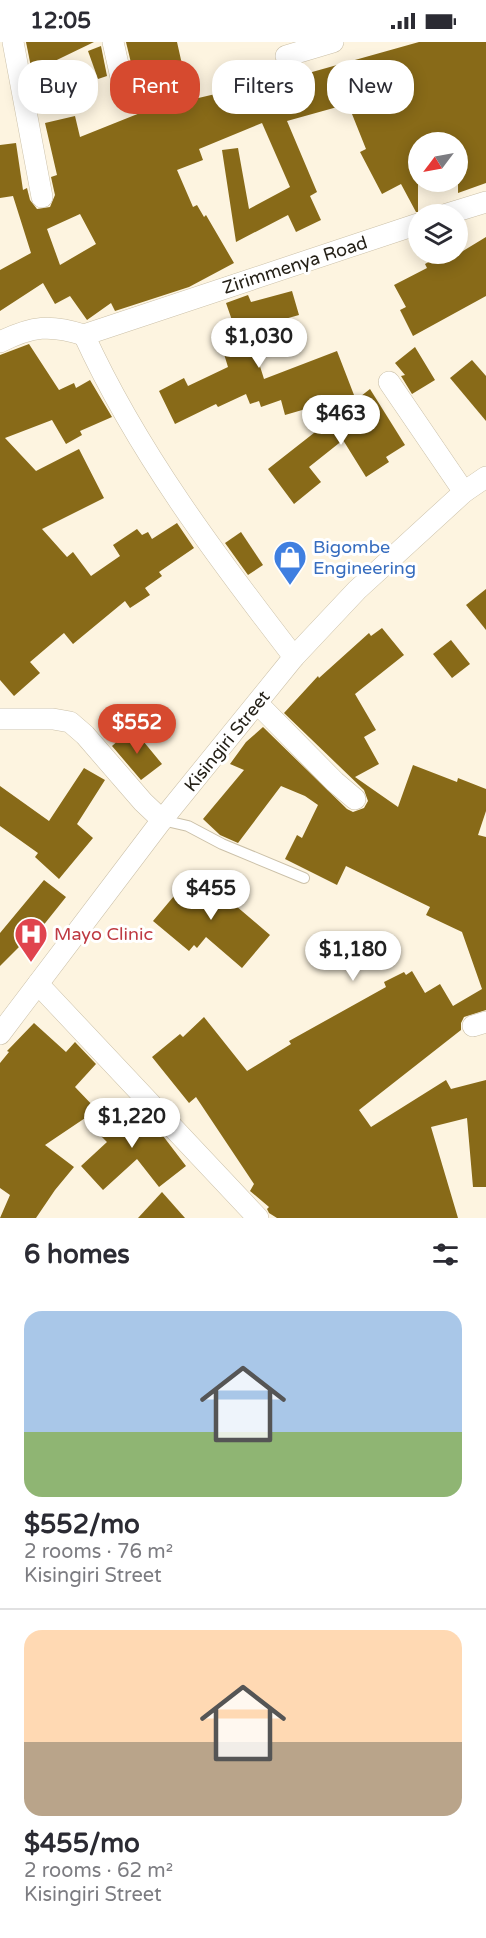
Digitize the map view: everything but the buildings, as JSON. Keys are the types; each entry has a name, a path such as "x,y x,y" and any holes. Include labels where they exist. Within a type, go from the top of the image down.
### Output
{"street":[{"path":"13,42 42,197"},
{"path":"113,42 117,60"},
{"path":"286,56 333,42"},
{"path":"468,208 486,202"},
{"name":"Zirimmenya Road","path":"84,335 408,227"},
{"path":"0,342 22,332 39,328 54,328 84,335 97,364 141,439 195,524 233,579 294,657"},
{"path":"389,382 464,492"},
{"name":"Kisingiri Street","path":"0,1034 162,820 294,657 357,590 464,492 486,477"},
{"path":"258,704 335,782 355,799"},
{"path":"0,719 53,719 70,722 85,735 142,802 162,820"},
{"path":"38,984 258,1218"}],"lane":[{"path":"162,820 188,826 222,844 304,878"}],"place":[{"name":"Bigombe Engineering","path":"290,586"},
{"name":"Mayo Clinic","path":"31,963"}]}
